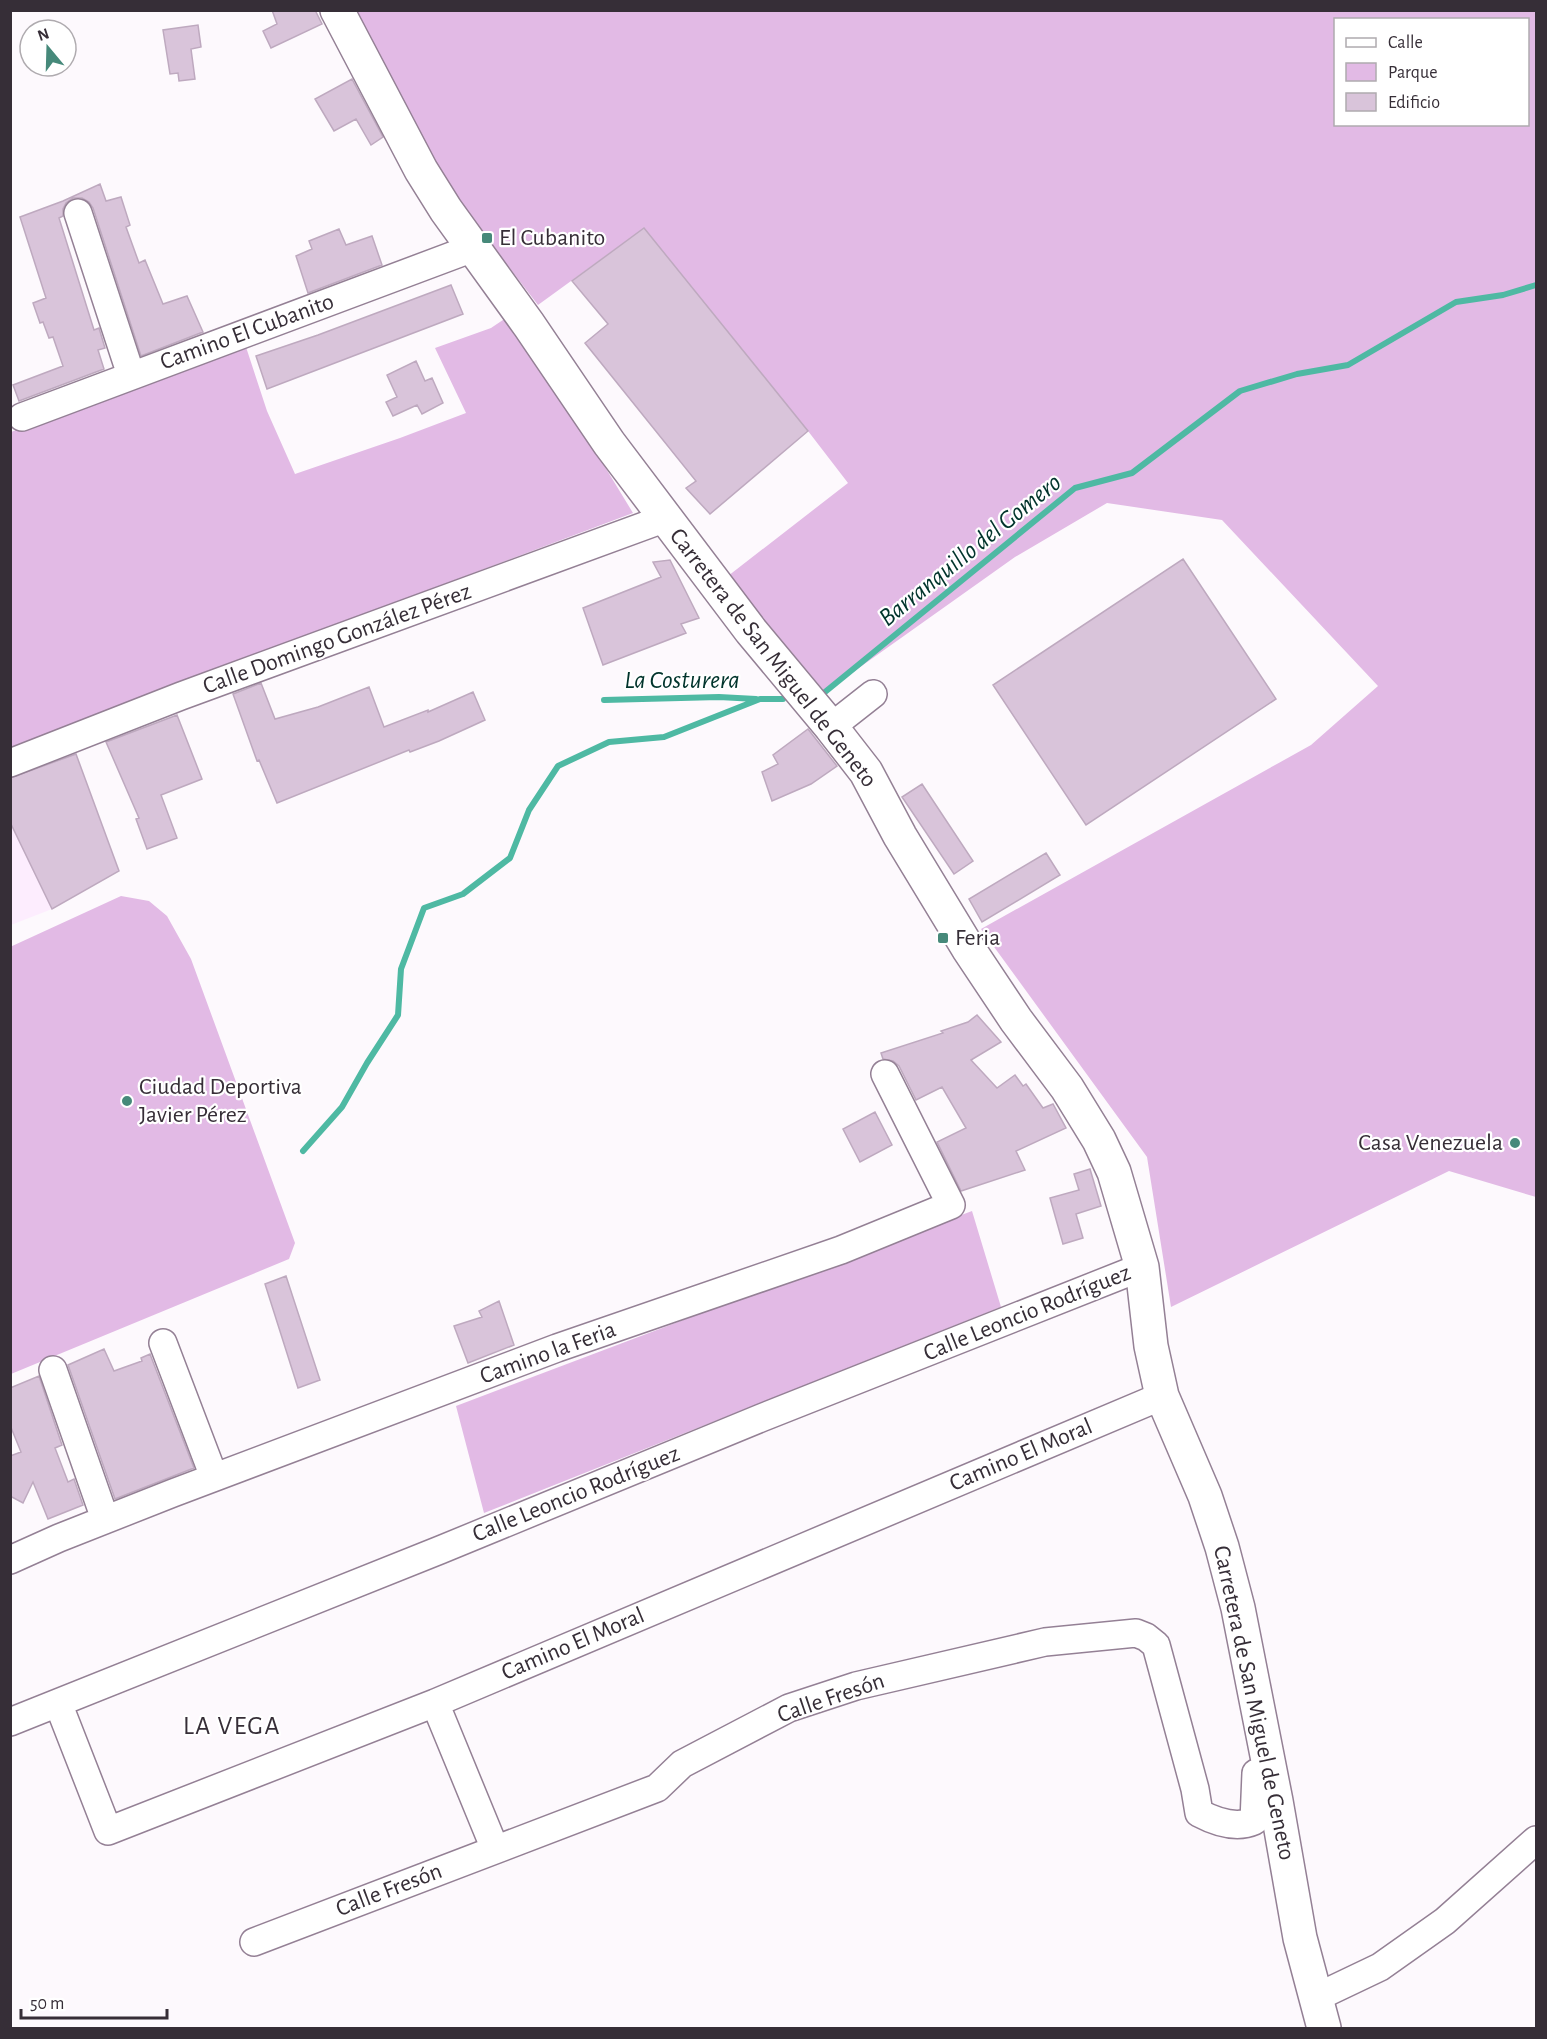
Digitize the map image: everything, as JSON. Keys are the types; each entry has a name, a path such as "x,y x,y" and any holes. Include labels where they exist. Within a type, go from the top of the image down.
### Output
{"main road":[{"name":"Carretera de San Miguel de Geneto","path":"337,10 421,170 446,210 529,325 609,443 751,631 866,772 900,836 968,948 1016,1020 1067,1088 1099,1140 1114,1172 1142,1267 1150,1346 1162,1396 1205,1496 1222,1547 1238,1608 1300,1938 1319,2013"}],"street":[{"path":"78,213 131,375"},
{"name":"Camino El Cubanito","path":"22,417 473,248"},
{"name":"Calle Domingo González Pérez","path":"10,763 181,696 666,519"},
{"path":"831,727 873,693"},
{"name":"Camino la Feria","path":"10,1560 105,1519 214,1477 557,1348 841,1250 951,1205 885,1074"},
{"name":"Calle Leoncio Rodríguez","path":"10,1722 440,1550 761,1418 1142,1267"},
{"path":"163,1342 214,1477"},
{"path":"53,1370 105,1519"},
{"name":"Camino El Moral","path":"58,1703 108,1831 435,1703 1162,1396"},
{"name":"Calle Fresón","path":"254,1942 657,1788 682,1764 789,1708 856,1686 1044,1642 1136,1634 1146,1637 1155,1645 1195,1789 1199,1814 1216,1823 1246,1825 1254,1821 1256,1773 1270,1771"},
{"path":"435,1703 495,1849"},
{"path":"1319,2013 1445,1921 1536,1840"}],"shaded area":[{"path":"10,822 52,909 11,925 10,925"}],"green space":[{"path":"356,11 1536,11 1536,1197 1449,1171 1171,1307 1147,1157 981,929 1311,745 1378,686 1222,520 1107,503 1015,557 825,692 728,576 848,483 644,228 538,305 447,187"},
{"path":"512,314 633,513 11,747 11,432 245,344 267,411 295,474 466,413 435,348 491,328"},
{"name":"Ciudad Deportiva Javier Pérez","path":"121,896 149,901 167,916 191,959 295,1243 289,1259 11,1374 10,947"},
{"path":"972,1211 1001,1307 484,1513 456,1406"}],"building":[{"path":"272,10 315,10 322,24 271,48 263,31 277,24"},
{"path":"198,25 201,47 191,49 195,79 179,81 178,73 170,74 163,30"},
{"path":"352,79 383,137 371,145 356,119 334,131 315,99"},
{"path":"100,184 106,201 121,197 130,225 126,227 139,263 145,260 163,304 187,296 203,332 141,356 93,208 82,198 73,198 66,203 63,216 59,218 94,330 99,328 105,348 98,350 104,369 19,401 13,385 63,366 53,337 49,338 43,322 40,323 33,303 46,298 20,217"},
{"path":"644,228 808,431 710,514 686,488 696,481 585,343 608,324 572,281"},
{"path":"339,229 346,245 372,236 382,265 308,293 296,256 312,249 309,241"},
{"path":"451,285 463,314 267,389 256,356"},
{"path":"416,361 425,381 432,378 443,403 422,414 417,405 393,416 386,402 397,397 387,375"},
{"path":"1183,559 1276,699 1086,825 993,685"},
{"path":"670,560 699,618 681,624 686,633 603,665 583,608 661,577 653,562"},
{"path":"261,683 275,719 318,707 369,687 384,727 428,710 428,712 473,692 485,720 439,741 410,752 409,750 277,803 259,760 257,761 233,694"},
{"path":"177,715 202,779 161,795 177,838 147,849 136,819 139,818 106,742"},
{"path":"808,729 837,766 811,784 772,801 762,772 778,764 773,755"},
{"path":"76,754 119,871 52,909 10,822 10,778"},
{"path":"922,784 973,861 954,874 902,797"},
{"path":"1046,853 1060,875 982,922 969,899"},
{"path":"977,1015 1001,1042 971,1060 997,1088 1015,1075 1023,1086 1026,1084 1043,1108 1053,1104 1066,1128 1016,1151 1025,1170 961,1191 937,1142 966,1128 942,1087 916,1100 899,1066 893,1061 883,1059 881,1053 943,1033 941,1031 968,1022"},
{"path":"875,1112 892,1145 860,1162 843,1129"},
{"path":"1090,1169 1101,1206 1076,1214 1083,1238 1063,1244 1050,1198 1079,1190 1074,1174"},
{"path":"286,1276 320,1380 298,1388 265,1284"},
{"path":"499,1301 514,1345 468,1363 454,1326 482,1317 479,1311"},
{"path":"104,1349 114,1371 142,1361 141,1358 150,1354 194,1468 115,1499 68,1365"},
{"path":"39,1376 62,1445 55,1448 68,1482 74,1479 83,1505 48,1519 33,1482 23,1503 10,1496 10,1456 21,1452 10,1425 10,1388"}],"waterway":[{"name":"Barranquillo del Gomero","path":"825,692 1075,488 1132,473 1240,391 1297,374 1348,365 1456,302 1503,295 1536,285"},
{"name":"La Costurera","path":"604,700 719,697 756,699"},
{"name":"Barranquillo del Gomero","path":"303,1151 342,1107 398,1015 401,969 424,908 463,894 510,858 529,810 558,766 609,742 664,737 760,699 783,699"}],"place":[{"name":"El Cubanito","path":"487,238"},
{"name":"Feria","path":"943,938"},
{"name":"Ciudad Deportiva Javier Pérez","path":"127,1101"},
{"name":"Casa Venezuela","path":"1515,1143"}],"district":[{"name":"LA VEGA","path":"232,1726"}]}
